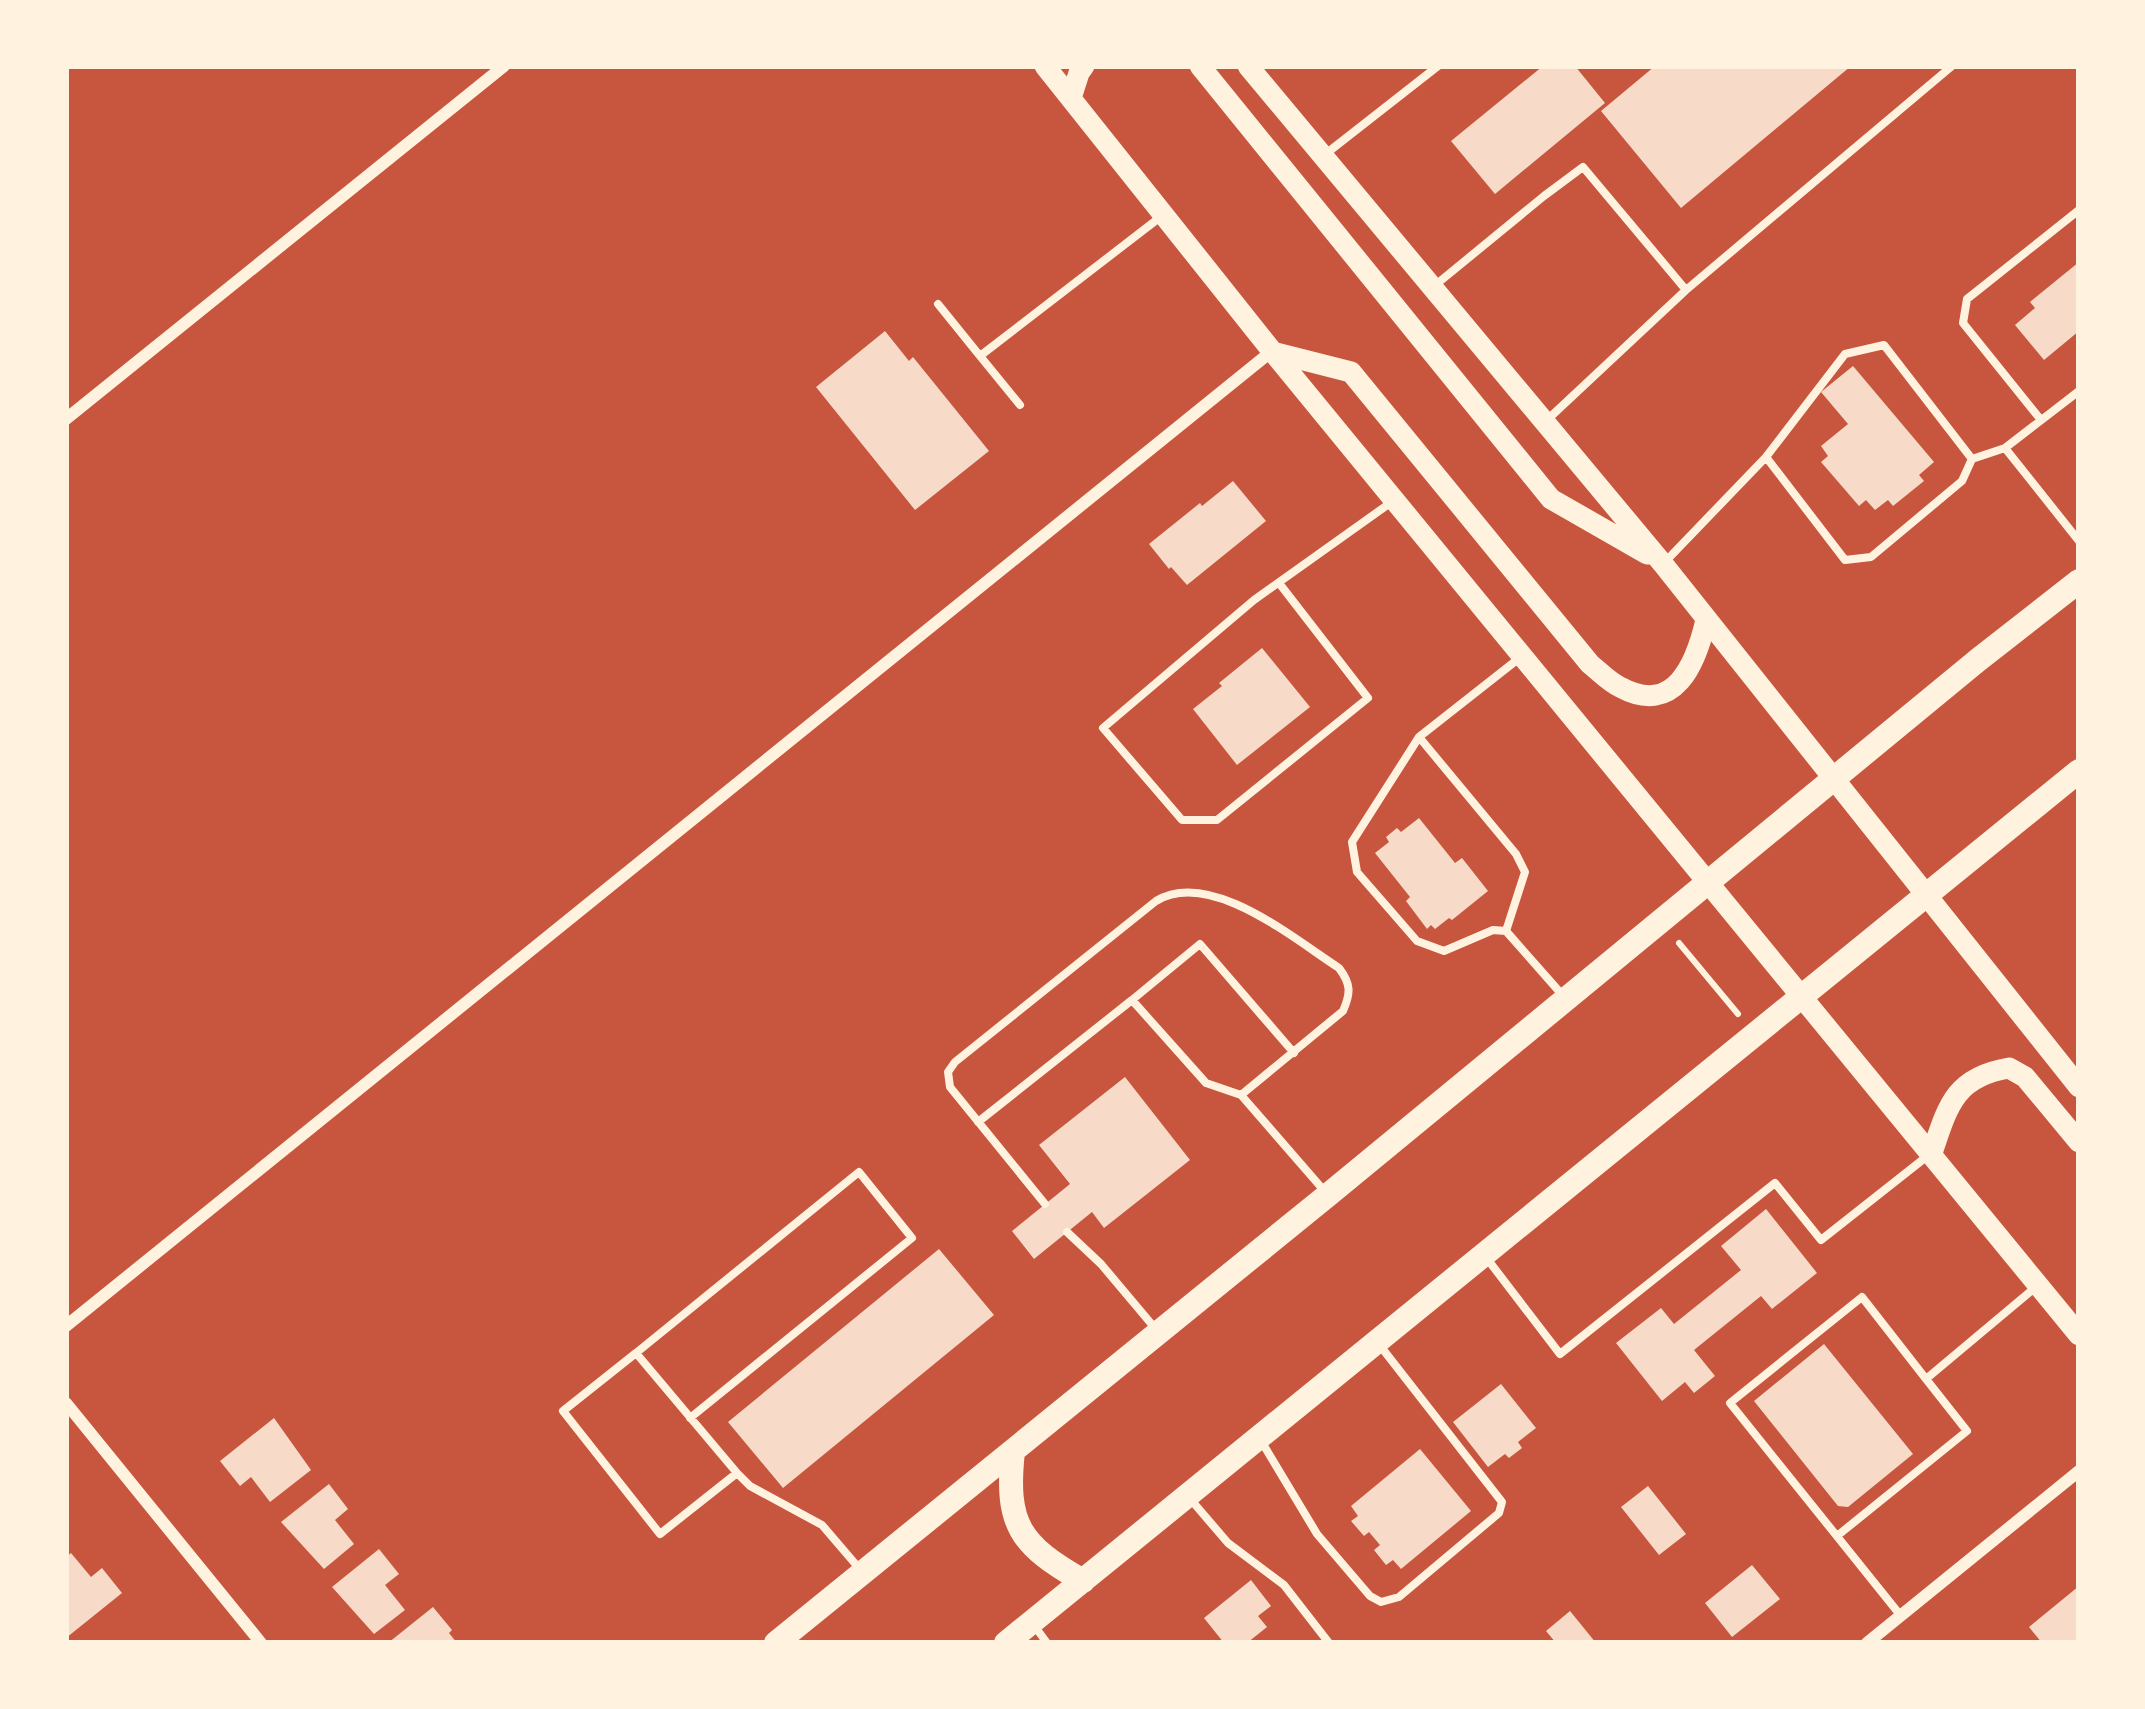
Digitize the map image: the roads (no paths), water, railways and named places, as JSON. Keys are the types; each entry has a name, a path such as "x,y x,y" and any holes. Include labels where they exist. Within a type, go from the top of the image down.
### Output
{"main road":[{"path":"1045,66 1272,352 2079,1335"},
{"path":"1071,98 1084,66"},
{"path":"1200,66 1551,499 1664,564"},
{"path":"1248,66 1664,564 2079,1087"},
{"path":"1272,352 1352,372 1590,664 1620,687 1649,696 1667,691 1682,679 1698,654 1706,620"},
{"path":"776,1643 2079,581"},
{"path":"1006,1643 2079,771"},
{"path":"1932,1153 1947,1106 1969,1081 1985,1072 2009,1068 2025,1077 2079,1142"},
{"path":"1013,1451 1009,1485 1022,1534 1036,1552 1083,1581"}],"street":[{"path":"66,419 504,66"},
{"path":"66,1326 1272,352"},
{"path":"66,1403 261,1643"},
{"path":"1867,1643 2079,1471"}],"lane":[{"path":"1322,157 1438,66"},
{"path":"1544,422 1686,290 1952,66"},
{"path":"1431,288 1583,167 1686,290"},
{"path":"2041,420 1963,323 1967,299 2079,210"},
{"path":"980,356 1164,214"},
{"path":"938,304 1020,405"},
{"path":"1664,564 1766,457 1845,354 1884,345 1972,459"},
{"path":"1766,457 1845,560 1871,557 1962,481 1972,459 2005,448 2079,391"},
{"path":"2005,448 2079,542"},
{"path":"1279,583 1368,698 1217,820 1182,820 1103,728 1254,600 1394,500"},
{"path":"1523,655 1419,737 1352,842 1358,872 1417,941 1444,951 1493,930 1507,931 1566,999"},
{"path":"1419,737 1516,854 1525,872 1507,931"},
{"path":"1045,1204 950,1087 948,1072 1168,893 1204,892 1247,909 1339,968 1348,981 1350,996 1343,1011 1241,1096"},
{"path":"978,1122 1201,944 1294,1052"},
{"path":"1132,1000 1206,1083 1241,1096 1328,1195"},
{"path":"1484,1255 1560,1354 1775,1183 1821,1240 1932,1153"},
{"path":"690,1418 913,1238 859,1172 563,1411 660,1534 736,1473"},
{"path":"1067,1232 1159,1333"},
{"path":"1926,1378 2038,1286"},
{"path":"1837,1536 1967,1431 1862,1297 1730,1403 1901,1616"},
{"path":"1259,1437 1317,1534 1370,1596 1381,1602 1399,1597 1499,1513 1502,1502 1378,1343"},
{"path":"636,1353 736,1473 750,1486 823,1525 863,1573"},
{"path":"1187,1495 1228,1543 1285,1586 1329,1643"},
{"path":"1032,1622 1047,1643"}]}
